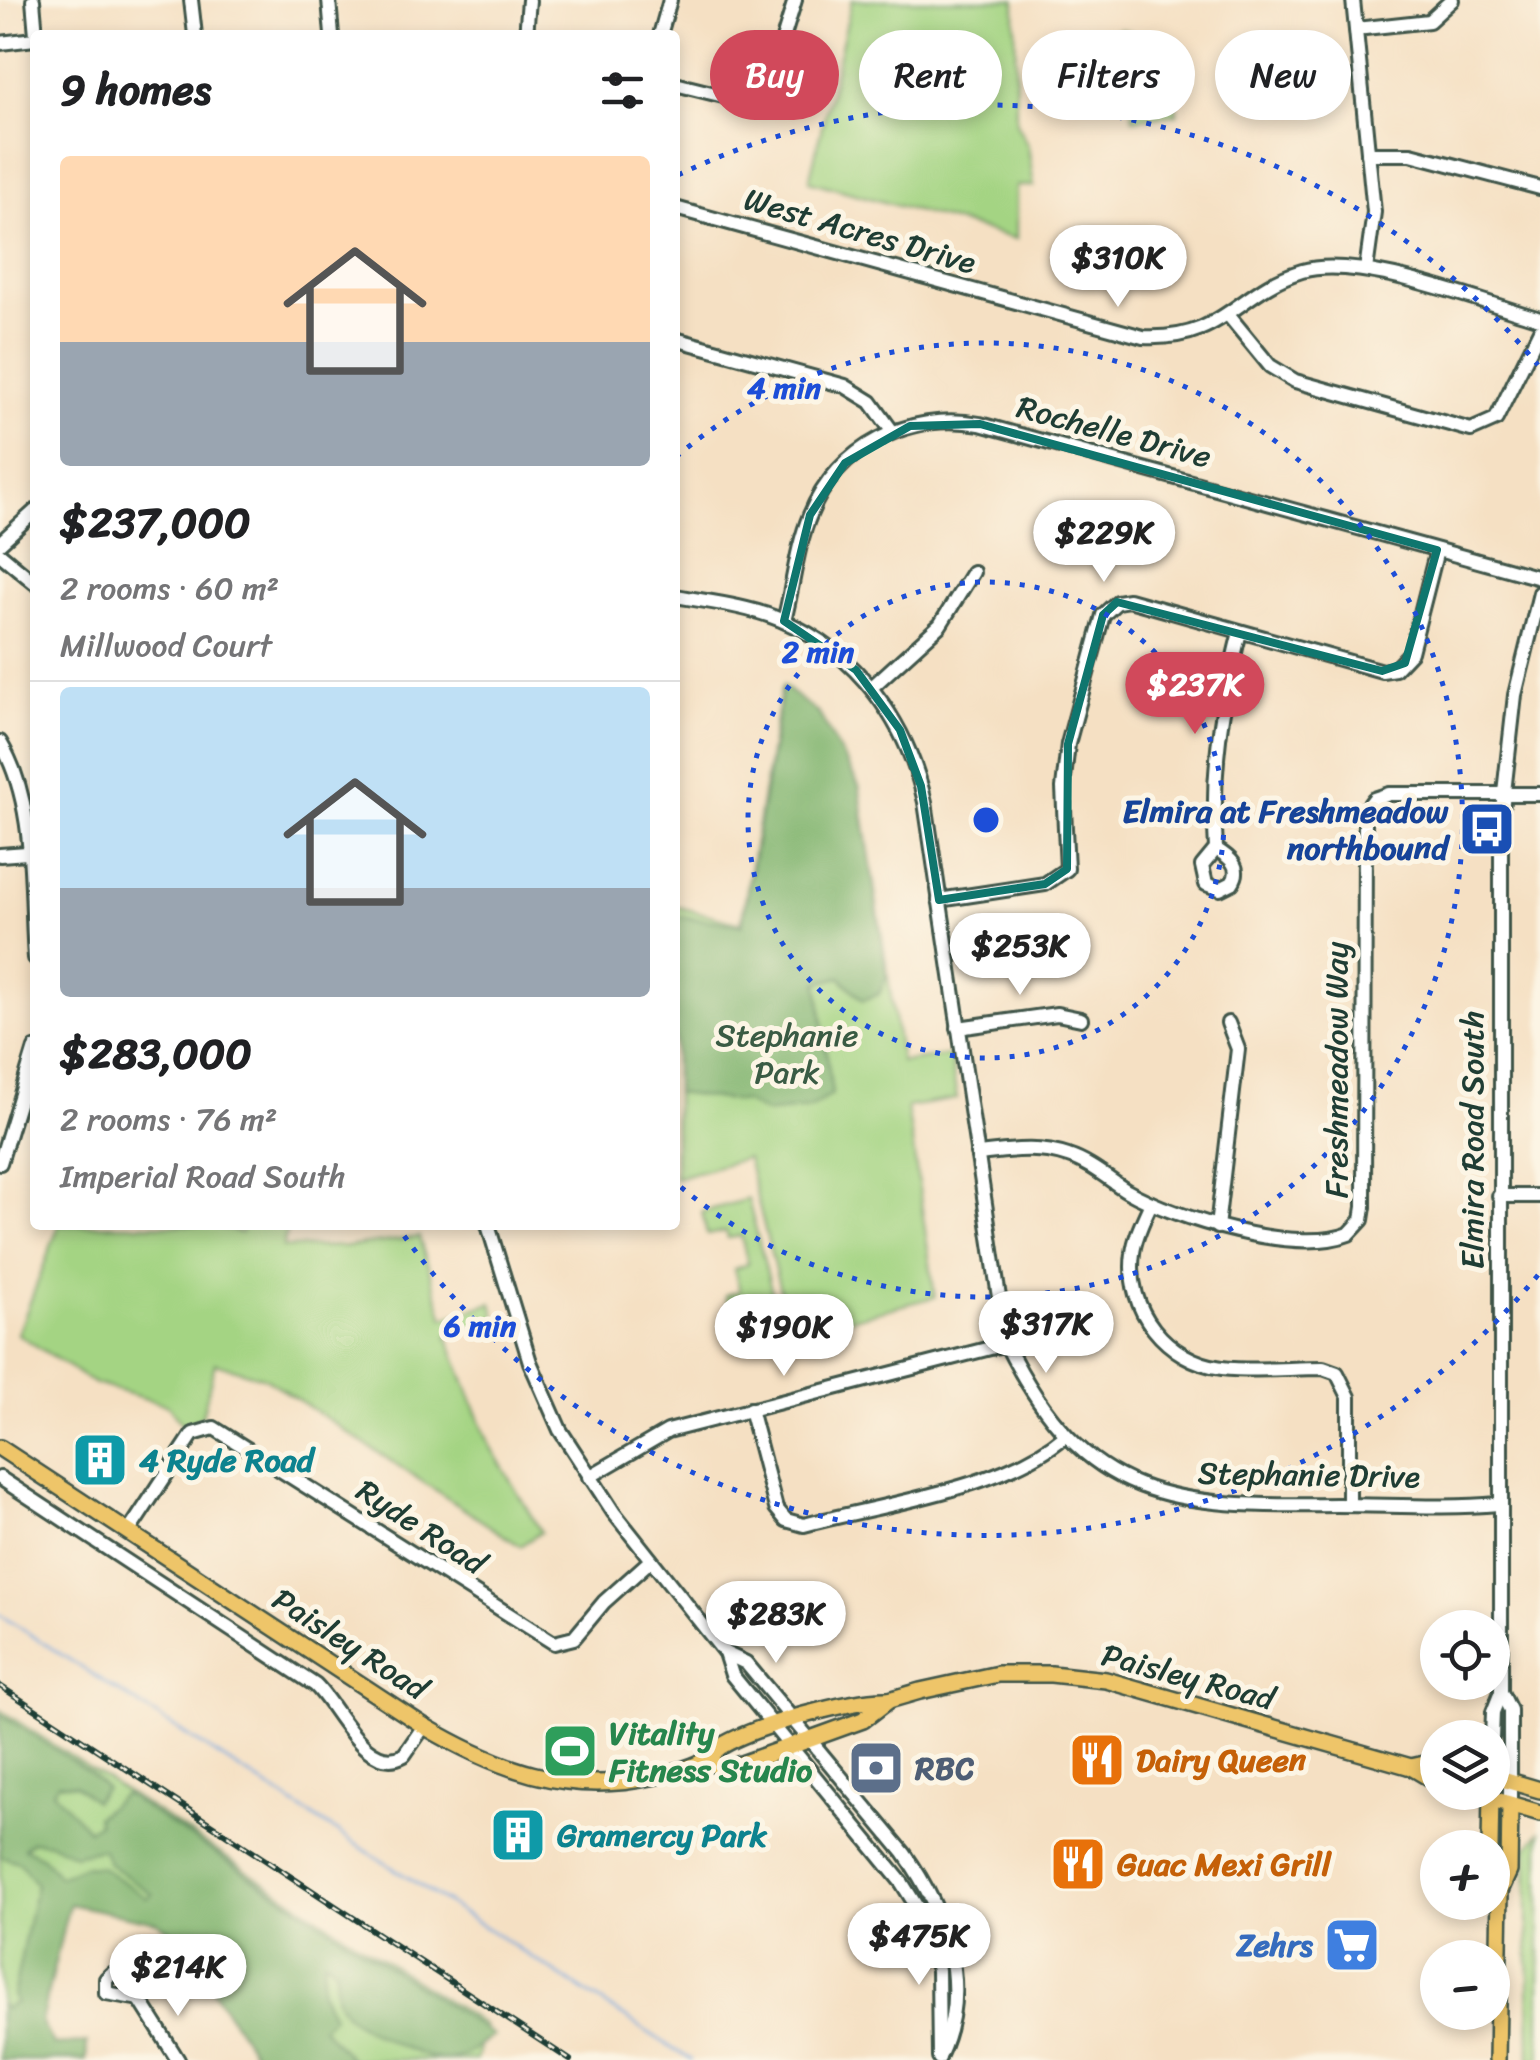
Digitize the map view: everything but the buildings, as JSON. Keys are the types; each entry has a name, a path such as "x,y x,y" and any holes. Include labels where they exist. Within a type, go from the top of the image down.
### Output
{"main road":[{"name":"Paisley Road","path":"0,1448 424,1726 498,1766 569,1782 639,1780 702,1762 722,1746 862,1698 889,1700 998,1674 1106,1680 1420,1773"},
{"name":"Paisley Road","path":"702,1762 730,1768 863,1720 889,1700"},
{"name":"Paisley Road","path":"1411,1767 1420,1765"},
{"path":"1511,1782 1540,1790"},
{"path":"1510,1805 1540,1812"},
{"name":"Elmira Road South","path":"1496,1920 1497,2060"}],"street":[{"path":"33,0 35,30"},
{"path":"191,0 194,30"},
{"path":"329,0 332,30"},
{"path":"526,30 528,0"},
{"path":"661,30 670,0"},
{"path":"680,85 738,101 766,94 796,0"},
{"path":"1353,0 1374,212 1366,270"},
{"path":"1356,29 1429,21 1452,0"},
{"path":"0,43 30,38"},
{"path":"1368,154 1411,154 1540,188"},
{"name":"West Acres Drive","path":"680,209 1143,337 1188,336 1230,316 1280,280 1303,271 1345,266 1540,319"},
{"path":"1230,316 1260,356 1295,381 1470,430 1496,419 1540,330"},
{"path":"680,340 845,386 871,402 892,431"},
{"name":"Rochelle Drive","path":"784,621 804,530 818,497 845,463 892,431 937,421 980,424 1540,578"},
{"path":"0,543 30,516"},
{"path":"939,900 1045,884 1067,868 1063,788 1068,744 1103,615 1110,607 1130,600 1382,671 1395,669 1411,652 1438,550"},
{"path":"0,554 30,579"},
{"path":"872,686 940,625 973,572"},
{"name":"Elmira Road South","path":"1500,1610 1502,794 1515,695 1540,593"},
{"name":"Stephanie Drive","path":"680,597 784,621 836,652 872,686 900,730 917,769 1006,1344 1043,1412 1065,1436 1136,1486 1170,1497 1240,1506 1498,1504"},
{"path":"1216,849 1212,791 1217,731 1240,632"},
{"path":"0,742 20,785 30,892"},
{"name":"Freshmeadow Way","path":"977,1154 1024,1148 1070,1156 1151,1203 1218,1227 1273,1237 1342,1237 1356,1228 1364,1197 1365,810 1374,800 1389,794 1540,794"},
{"path":"0,855 27,853"},
{"path":"958,1028 1057,1014 1081,1020"},
{"path":"1218,1227 1238,1049 1228,1023"},
{"path":"0,1163 30,1064"},
{"path":"1500,1196 1540,1196"},
{"path":"1151,1203 1133,1252 1134,1291 1145,1318 1164,1343 1194,1362 1224,1368 1337,1372 1349,1397 1349,1505"},
{"path":"490,1230 538,1383 589,1477 725,1653 732,1675 902,1883 920,1912 941,1991 938,2059"},
{"path":"589,1477 668,1432 1006,1344"},
{"path":"750,1409 776,1508 786,1520 804,1525 1004,1474 1040,1458 1065,1436"},
{"name":"Ryde Road","path":"129,1532 194,1434 214,1428 554,1643 574,1638 604,1602 651,1560"},
{"path":"0,1478 315,1685 353,1734 375,1754 386,1759 404,1754 424,1726"},
{"path":"725,1653 746,1663 904,1853 944,1925 954,1993 952,2029 938,2059"},
{"name":"Elmira Road South","path":"1505,1700 1510,1710 1510,1805"},
{"path":"140,1999 178,2060"}],"highlighted area":[{"path":"980,424 1437,550 1405,663 1382,671 1117,602 1103,615 1068,744 1067,869 1045,884 939,900 921,786 900,730 856,670 784,621 810,515 845,463 910,426"}],"green space":[{"path":"852,0 1015,0 1016,123 1028,146 1034,186 1016,186 1016,239 809,181 823,120 839,120 839,55"},
{"path":"783,686 819,714 859,786 887,975 879,994 863,1000 840,977 818,983 832,1094 810,1108 765,1113 745,1102 680,1094 680,917 742,925"},
{"name":"Stephanie Park","path":"781,689 819,714 859,786 901,1062 950,1055 957,1099 907,1107 935,1297 791,1334 747,1158 680,1177 680,907 741,923"},
{"path":"748,1199 777,1312 767,1330 736,1338 726,1295 740,1291 734,1269 748,1264 741,1236 728,1238 726,1231 707,1235 702,1212"},
{"path":"57,1230 287,1230 283,1247 352,1246 419,1237 444,1318 492,1303 497,1321 447,1336 490,1446 541,1532 520,1546 265,1378 215,1363 202,1416 184,1427 168,1405 95,1384 18,1334"},
{"path":"0,1710 484,2025 476,2060 258,2060 178,1936 157,1922 69,1904 41,2021 53,2045 87,2043 86,2060 0,2060"},
{"path":"0,1714 89,1772 105,1788 94,1801 75,1785 58,1783 53,1791 88,1830 98,1823 96,1817 124,1794 493,2035 452,2059 435,2059 405,2048 347,2015 337,1998 336,1969 324,1960 321,1991 333,2016 322,2027 352,2060 258,2060 178,1936 157,1922 69,1904 41,2021 53,2045 87,2043 86,2060 0,2060 0,2001 4,2009 16,2002 13,1996 36,1884 19,1862 0,1856","holes":["32,1841 51,1843 74,1855 102,1849 109,1864 152,1894 147,1898 101,1867 84,1866 59,1877 43,1857 24,1848"]},
{"path":"1540,1832 1540,2060 1530,2060 1527,1848"}],"waterway":[{"path":"0,1615 691,2060"}],"railway":[{"path":"0,1686 570,2060"}],"place":[{"name":"Elmira at Freshmeadow northbound","path":"1487,829"},
{"name":"4 Ryde Road","path":"100,1460"},
{"name":"Vitality Fitness Studio","path":"570,1751"},
{"name":"Dairy Queen","path":"1097,1760"},
{"name":"RBC","path":"876,1768"},
{"name":"Gramercy Park","path":"518,1835"},
{"name":"Guac Mexi Grill","path":"1078,1864"},
{"name":"Zehrs","path":"1352,1945"}]}
